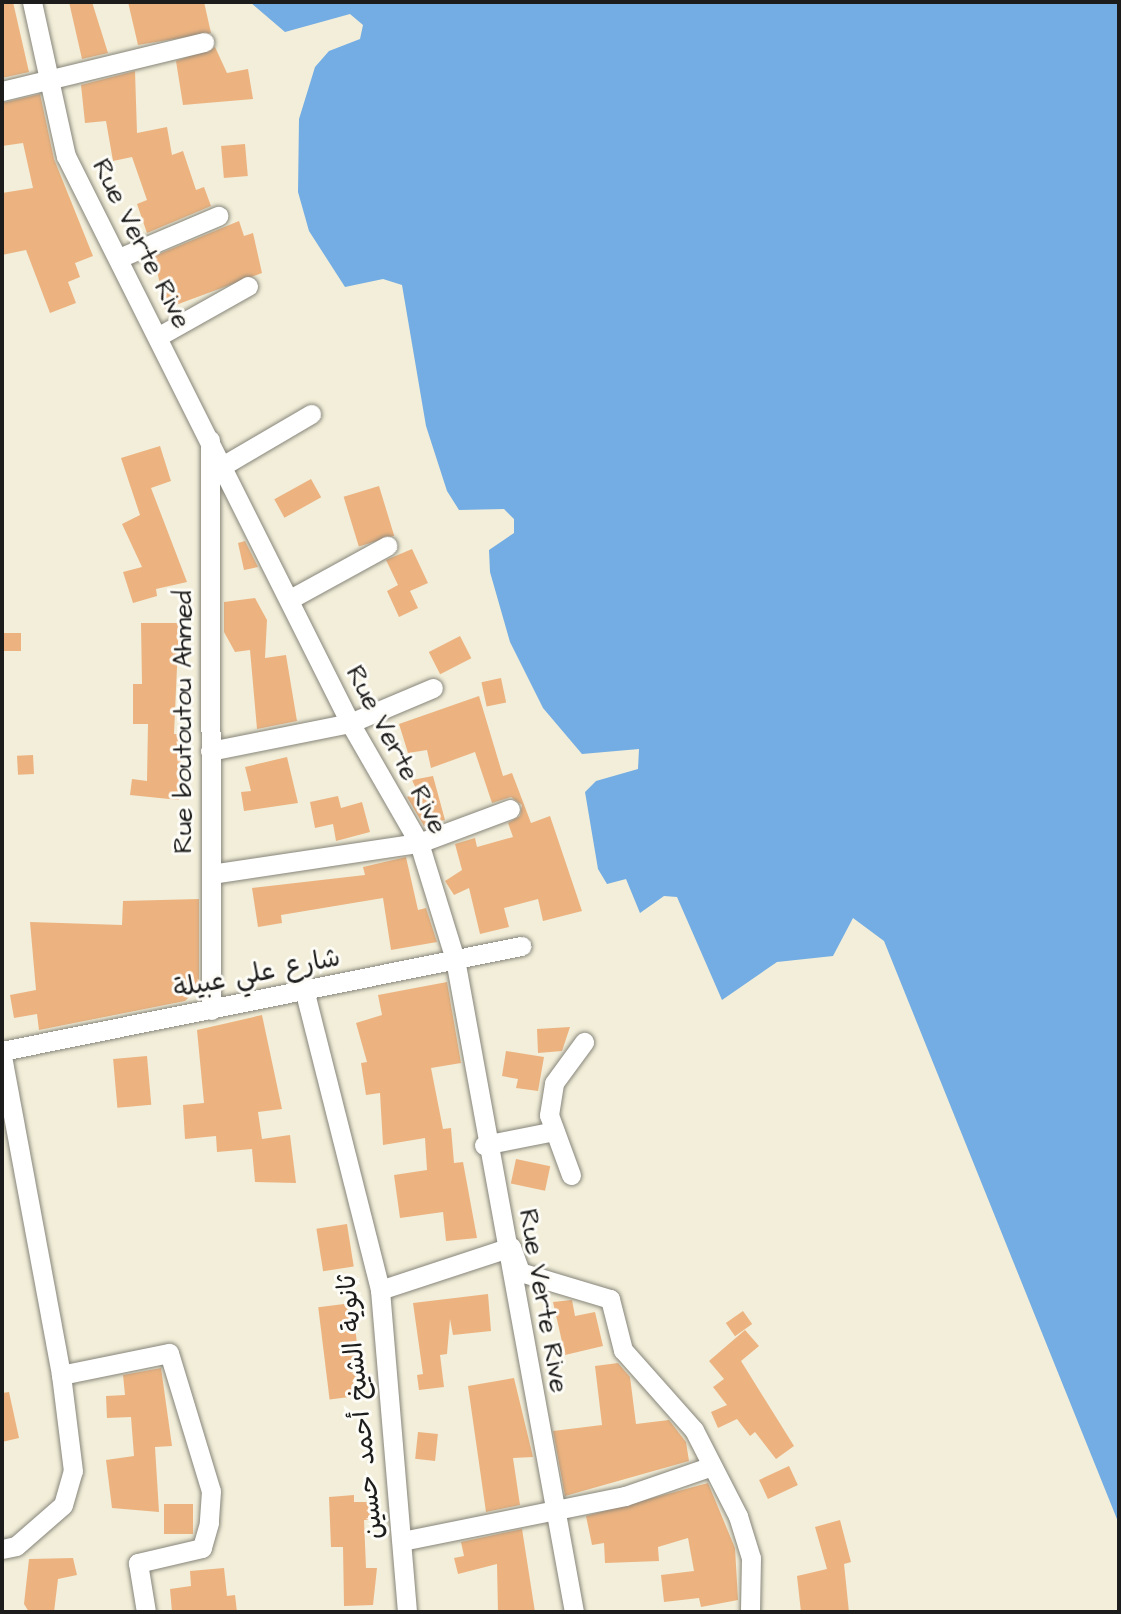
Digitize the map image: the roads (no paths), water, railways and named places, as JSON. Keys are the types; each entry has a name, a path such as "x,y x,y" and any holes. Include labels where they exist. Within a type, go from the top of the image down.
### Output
{"street":[{"name":"Rue Verte Rive","path":"32,2 52,80 66,156 210,434 350,723 419,843 455,959 484,1145 511,1247 551,1511 575,1612"},
{"path":"2,92 204,42"},
{"path":"119,258 218,216"},
{"path":"159,336 248,286"},
{"path":"225,465 311,414"},
{"name":"Rue boutoutou Ahmed","path":"210,434 211,1010"},
{"path":"290,599 387,545"},
{"path":"210,751 350,723 433,688"},
{"path":"211,874 419,843 510,809"},
{"name":"شارع علي عبيلة","path":"2,1051 305,993 521,946"},
{"name":"ثانوية الشيخ أحمد حسين","path":"305,993 380,1290 407,1612"},
{"path":"571,1174 549,1115 554,1083 584,1042"},
{"path":"2,1056 61,1374 74,1471 63,1505 16,1546 2,1549"},
{"path":"484,1145 555,1131"},
{"path":"380,1290 511,1247 520,1272 610,1298 623,1350 671,1396 738,1516 751,1558 750,1612"},
{"path":"61,1374 169,1353 211,1491 209,1523 202,1548 138,1563 146,1612"},
{"path":"401,1541 625,1496 709,1467"}],"water":[{"path":"250,2 1119,2 1119,1524 884,941 853,918 833,956 777,962 722,1000 677,897 664,896 640,913 626,879 607,884 598,869 585,792 596,781 638,769 639,749 582,754 543,708 510,642 490,572 489,550 514,533 514,519 504,509 459,510 447,491 426,426 402,285 383,279 345,287 309,231 298,192 299,119 315,67 329,51 360,39 363,25 350,14 285,32"}]}
